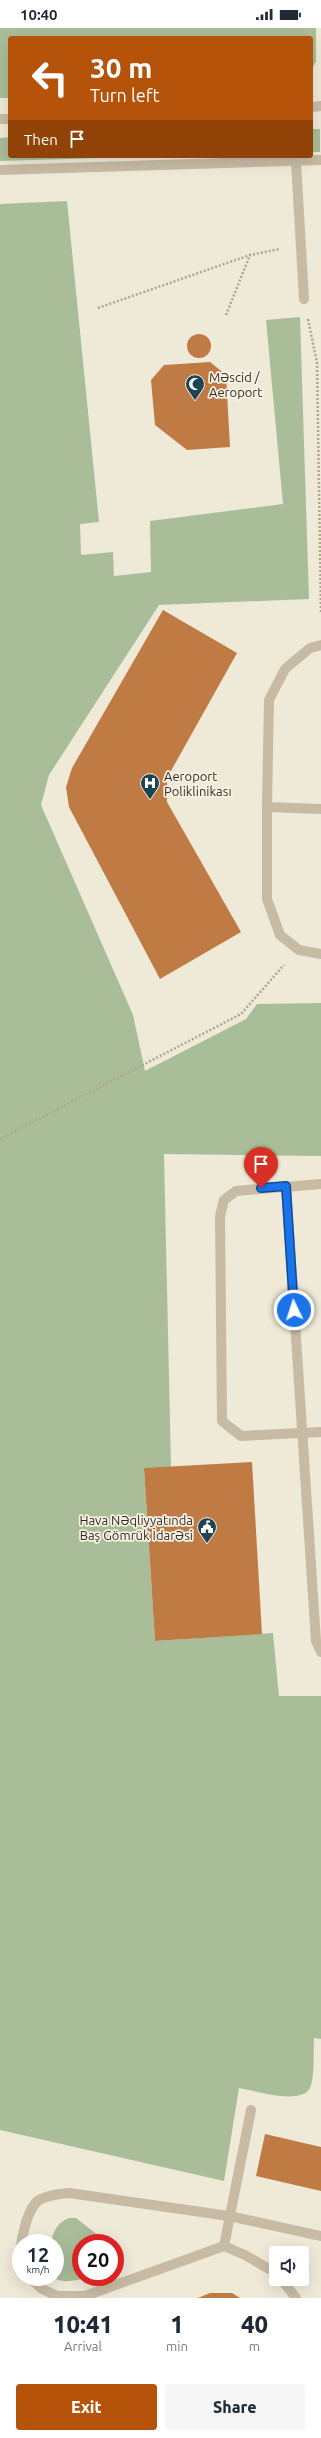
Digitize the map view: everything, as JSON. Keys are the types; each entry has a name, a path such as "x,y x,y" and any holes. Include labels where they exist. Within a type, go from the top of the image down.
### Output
{"lane":[{"path":"0,170 296,162 321,160"},
{"path":"296,162 304,299"},
{"path":"321,645 310,648 285,669 269,700 267,807 267,899 280,935 299,950 321,954"},
{"path":"267,807 321,809"},
{"path":"321,1184 236,1191 224,1200 220,1216 222,1422 241,1436 321,1432"},
{"path":"286,1186 316,1641 321,1652"},
{"path":"224,2246 251,2110"},
{"path":"23,2234 27,2220 38,2201 52,2195 69,2193 229,2216 321,2236"},
{"path":"39,2286 57,2296 86,2296 224,2246 245,2255 269,2268"},
{"path":"287,2286 296,2298"}],"path":[{"path":"98,308 250,255 300,246"},
{"path":"226,315 250,255"},
{"path":"304,299 317,363 321,613"},
{"path":"0,1139 241,1014 264,985 299,950"}],"green space":[{"path":"0,28 316,28 316,61 313,67 313,36 8,36 8,98 0,98"},
{"path":"313,129 320,129 320,152 313,152"},
{"path":"8,137 8,158 100,158 0,161 0,138"},
{"path":"67,201 99,522 80,524 81,555 113,552 114,576 151,572 150,521 283,504 266,320 300,317 309,599 159,605 49,775 41,805 133,1015 145,1071 246,1019 257,1004 321,1003 321,1156 164,1154 171,1467 144,1469 155,1641 273,1633 279,1696 321,1696 321,2039 314,2038 313,2074 311,2085 307,2092 300,2095 280,2096 239,2088 224,2181 0,2130 0,204"},
{"path":"69,2218 76,2218 96,2234 72,2234 72,2281 64,2281 64,2234 53,2234 61,2222"}],"building":[{"path":"199,334 208,337 211,346 208,355 199,358 190,355 187,346 190,337"},
{"path":"210,362 226,375 230,447 187,450 155,425 151,380 164,365"},
{"path":"163,610 237,653 167,778 167,802 241,932 160,979 69,807 66,787 72,768"},
{"path":"252,1462 262,1634 155,1641 144,1468"},
{"path":"265,2134 321,2147 321,2191 256,2176"},
{"path":"210,2293 232,2293 240,2298 198,2298"}],"place":[{"name":"Məscid / Aeroport","path":"195,401"},
{"name":"Aeroport Poliklinikası","path":"150,800"},
{"name":"Hava Nəqliyyatında Baş Gömrük İdarəsi","path":"207,1544"}],"route":[{"path":"261,1188 286,1186 294,1310"}]}
